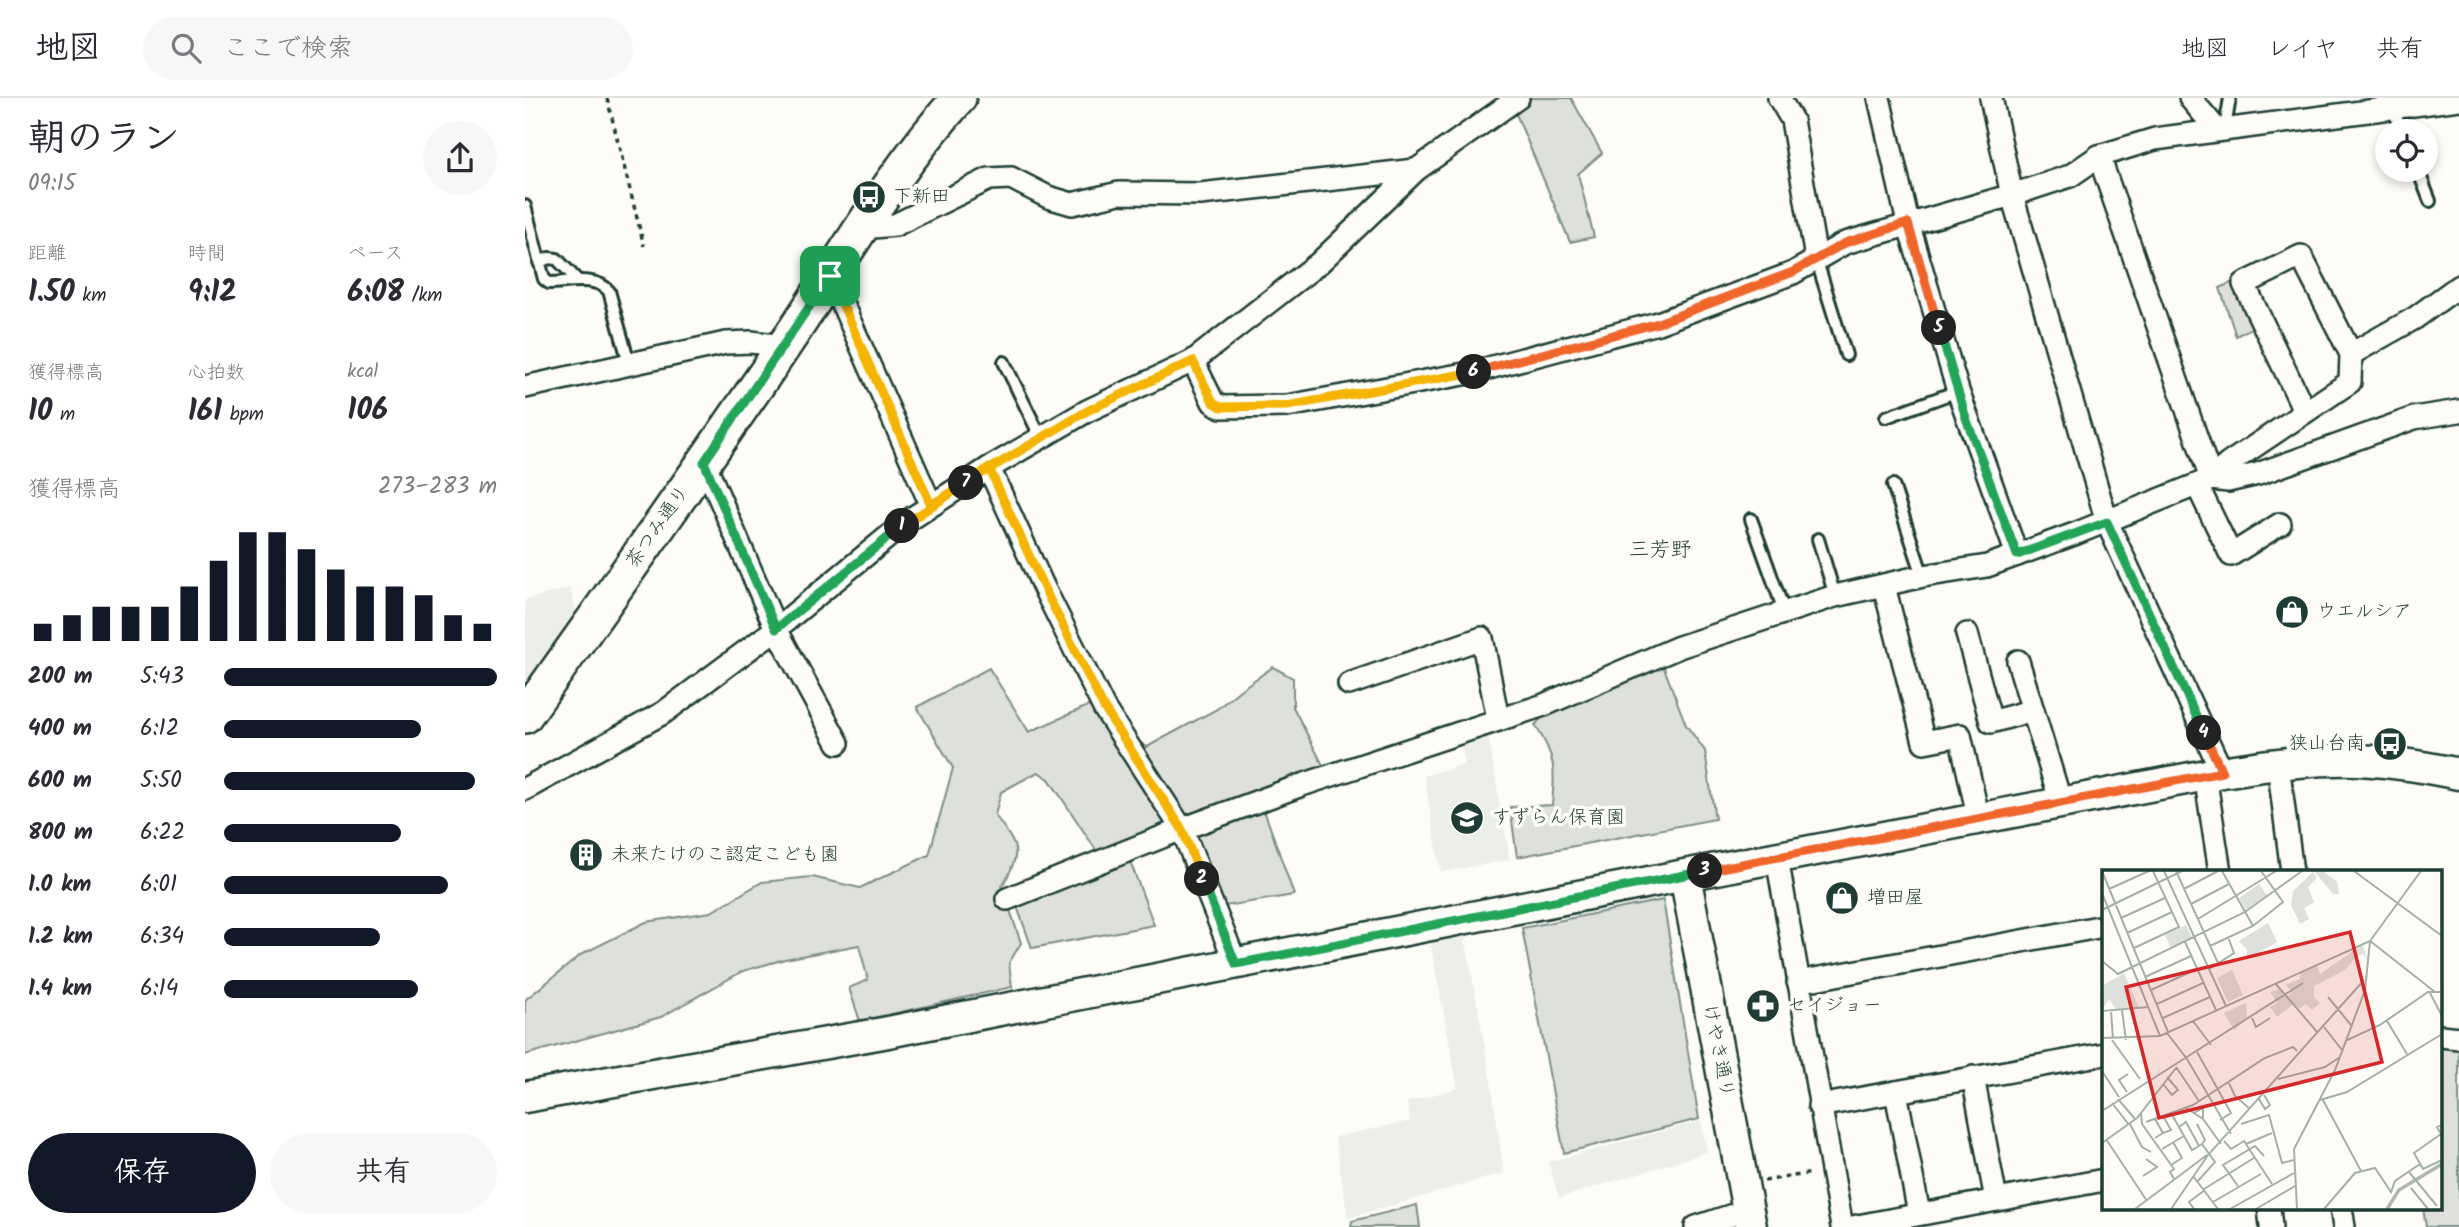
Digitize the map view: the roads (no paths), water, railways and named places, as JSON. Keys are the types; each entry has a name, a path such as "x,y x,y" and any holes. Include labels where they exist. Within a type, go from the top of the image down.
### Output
{"main road":[{"name":"茶つみ通り","path":"525,716 704,462 931,128 959,98"}],"street":[{"path":"525,789 663,713 776,629 906,522 931,505 1087,411 1193,361 1319,263 1416,170 1518,98"},
{"path":"1779,98 1792,120 1816,258"},
{"path":"1879,98 1908,223 1958,391 2017,555"},
{"path":"1991,98 2012,195 2107,522 2213,773 2220,870"},
{"path":"2190,98 2221,129"},
{"path":"1193,361 1213,402 1221,407 1287,406 1470,373 1658,323 1793,272 1845,243 2070,176 2099,156 2155,139 2347,106 2392,107 2417,101 2459,99"},
{"path":"2099,156 2204,482 2231,555 2280,524"},
{"path":"862,228 895,225 989,179 1011,178 1048,197 1072,204 1119,193 1200,194 1416,170"},
{"path":"1007,899 1182,829 1302,785 1544,705 1679,647 1835,596 1923,576 1987,566 2107,522 2204,482 2350,382 2351,354 2301,256 2244,284 2305,412"},
{"path":"830,276 931,505"},
{"path":"2351,354 2415,318 2459,286"},
{"path":"525,387 726,343 751,342 784,346"},
{"path":"2204,482 2228,481 2259,474 2414,418 2459,411"},
{"path":"704,462 776,629 838,743"},
{"path":"989,468 1044,588 1104,708 1182,829 1236,964"},
{"path":"1884,586 1924,742 1960,735 1979,820"},
{"path":"1967,634 1991,722 2033,710"},
{"path":"1349,684 1482,638 1499,719"},
{"path":"2018,661 2061,803"},
{"path":"525,1097 883,1033 2213,773 2278,764 2371,761 2459,774"},
{"path":"2278,764 2292,870"},
{"path":"1776,858 1842,1227"},
{"name":"けやき通り","path":"1685,875 1748,1208"},
{"path":"1798,982 2102,926"},
{"path":"2441,1036 2459,1038"},
{"path":"1819,1106 2102,1054"},
{"path":"1973,1077 1996,1200"},
{"path":"1896,1092 1919,1214"},
{"path":"1852,1227 2102,1180"},
{"path":"1696,1227 1748,1208"}],"lane":[{"path":"2221,129 2230,98"},
{"path":"2392,107 2397,119"},
{"path":"2423,182 2430,201"},
{"path":"525,206 544,279 549,283 578,281 603,285 609,291 629,363"},
{"path":"539,262 549,258 557,259 578,281"},
{"path":"1816,258 1846,355"},
{"path":"1004,362 1041,438"},
{"path":"1886,417 1958,391"},
{"path":"1893,485 1923,576"},
{"path":"1751,519 1784,611"},
{"path":"1818,539 1835,596"}],"place":[{"name":"下新田","path":"869,197"},
{"name":"ウエルシア","path":"2292,612"},
{"name":"狭山台南","path":"2390,744"},
{"name":"すずらん保育園","path":"1467,818"},
{"name":"未来たけのこ認定こども園","path":"586,855"},
{"name":"増田屋","path":"1842,898"},
{"name":"セイジョー","path":"1763,1006"}],"district":[{"name":"三芳野","path":"1660,550"}]}
